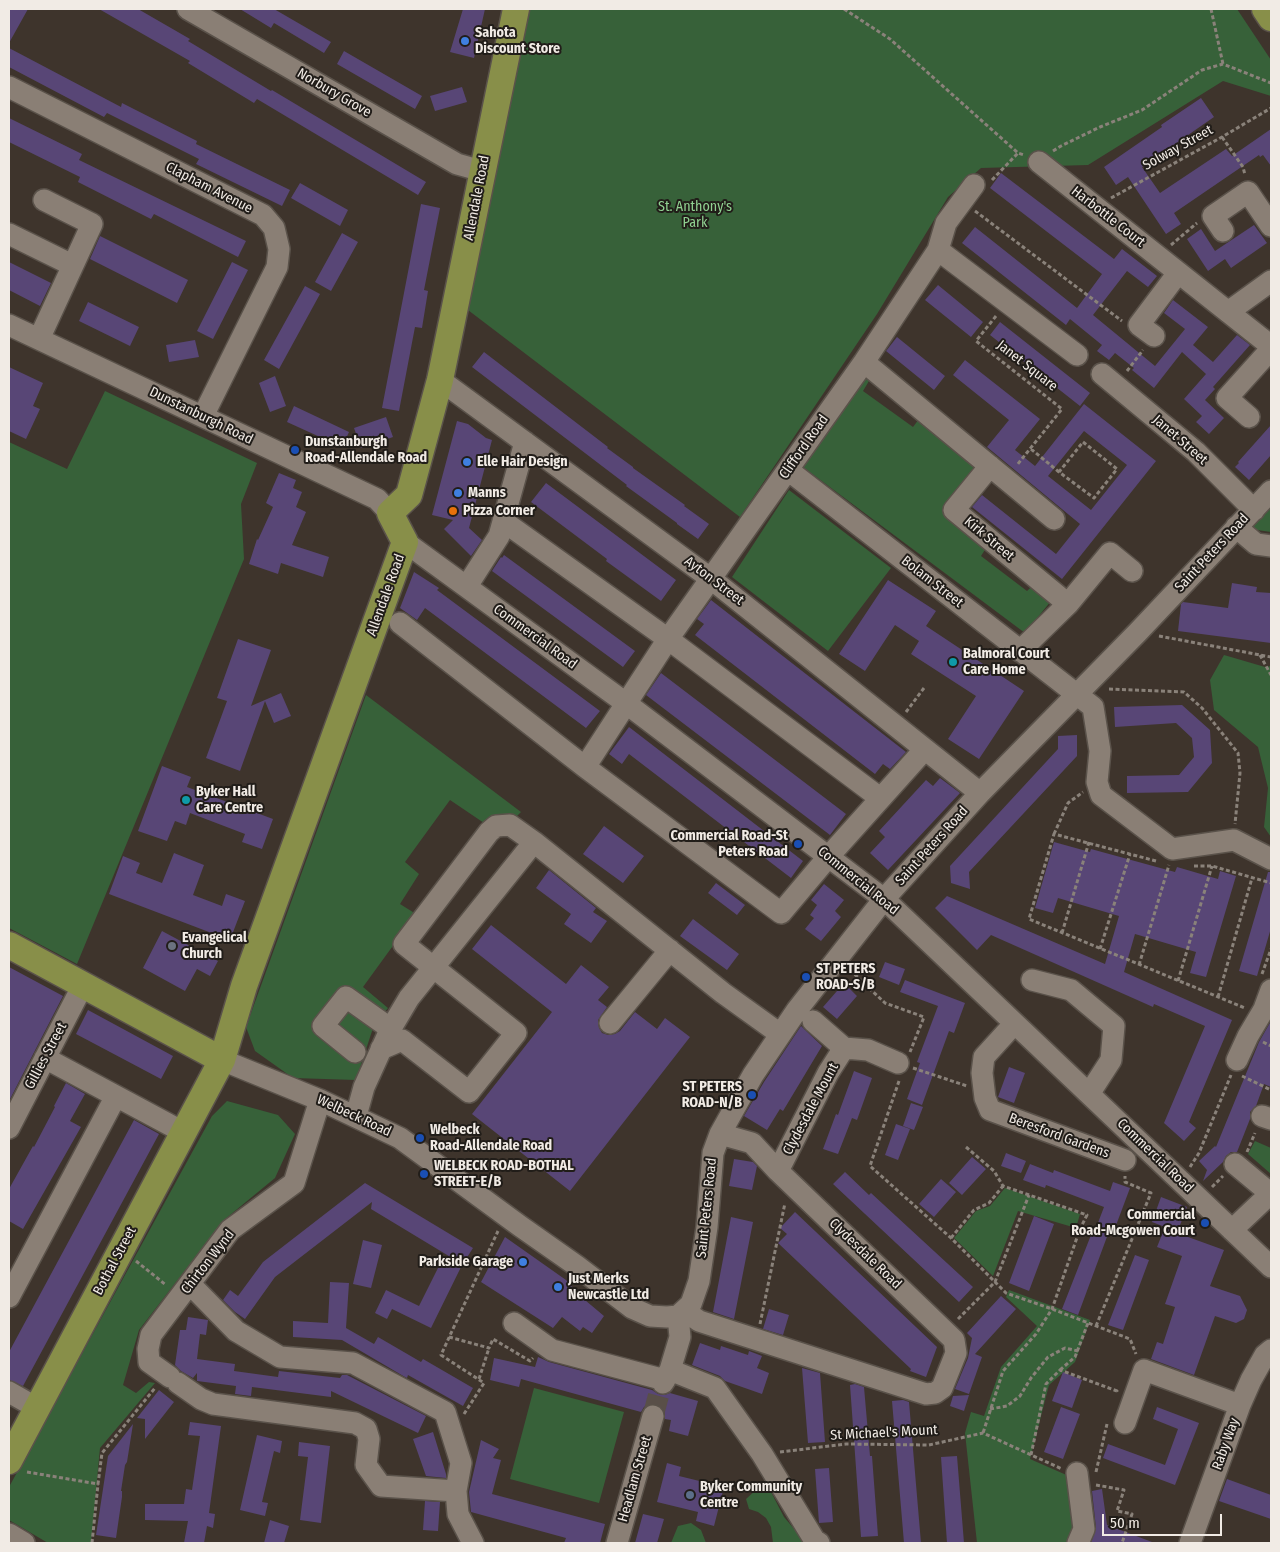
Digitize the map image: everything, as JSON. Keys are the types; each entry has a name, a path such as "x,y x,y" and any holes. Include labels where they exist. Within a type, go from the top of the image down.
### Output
{"main road":[{"name":"Allendale Road","path":"222,1060 244,986 405,542 390,513 409,495 440,380 516,9"},
{"path":"1265,9 1271,18"},
{"name":"Welbeck Road","path":"9,945 222,1060"},
{"name":"Bothal Street","path":"18,1467 37,1408 222,1060"}],"street":[{"name":"Norbury Grove","path":"188,9 457,164 482,171"},
{"name":"Clapham Avenue","path":"9,87 263,215 274,228 279,249 277,266 204,416"},
{"name":"Harbottle Court","path":"1039,162 1271,348 1227,398 1249,417"},
{"path":"1218,224 1248,192 1271,226"},
{"name":"Clifford Road","path":"586,767 668,639 864,362 938,250 946,223 968,193"},
{"path":"39,340 92,224 44,200"},
{"path":"9,234 72,265"},
{"path":"938,250 1077,355"},
{"path":"1146,330 1178,272"},
{"path":"1228,312 1271,281"},
{"name":"Dunstanburgh Road","path":"9,325 377,499 390,513"},
{"path":"864,362 1054,519"},
{"name":"Ayton Street","path":"440,380 710,578 980,793"},
{"name":"Janet Street","path":"1109,380 1196,452 1254,510"},
{"path":"467,586 498,536 525,442"},
{"name":"Bolam Street","path":"788,470 1094,707"},
{"name":"Kirk Street","path":"998,473 954,510 1068,604"},
{"name":"Saint Peters Road","path":"681,1314 691,1304 699,1281 707,1227 713,1153 720,1134 753,1075 780,1034 884,899 980,793 1076,693 1138,632 1271,491"},
{"path":"503,521 668,639 880,798"},
{"path":"1236,527 1256,544 1271,546"},
{"name":"Commercial Road","path":"405,542 627,704 884,899 1271,1267"},
{"path":"1020,651 1068,604 1110,553 1132,571"},
{"path":"400,623 586,767 781,914 828,856 925,749"},
{"path":"1094,707 1100,751 1097,782 1101,795 1172,849 1234,840 1271,859"},
{"path":"381,1049 402,1040 469,1092 516,1033 404,944 489,832 496,826 510,825 724,993 780,1034"},
{"path":"356,1116 364,1087 381,1049 409,998 534,842"},
{"path":"610,1023 670,950"},
{"path":"1032,980 1070,990 1114,1026 1111,1060 1089,1094"},
{"name":"Gillies Street","path":"9,1128 83,985"},
{"path":"1235,1066 1271,990"},
{"path":"356,1052 323,1026 346,997 390,1030"},
{"name":"Clydesdale Mount","path":"813,1021 844,1048 868,1050 898,1063"},
{"name":"Beresford Gardens","path":"1014,1024 984,1057 982,1073 984,1091 990,1110 1125,1160"},
{"name":"Clydesdale Mount","path":"785,1177 828,1073 844,1048"},
{"path":"45,1058 183,1132"},
{"name":"Welbeck Road","path":"222,1060 320,1100 400,1138 578,1266 632,1308 650,1316 681,1314"},
{"path":"9,1297 116,1096"},
{"name":"Chirton Wynd","path":"320,1100 294,1183 230,1230 152,1335 148,1349 149,1362 201,1400 213,1404 355,1423 366,1428 369,1439 366,1465 381,1486 456,1491"},
{"name":"Clydesdale Road","path":"720,1134 752,1143 954,1340 956,1353 942,1388 935,1393 926,1394 756,1339"},
{"path":"1232,1230 1271,1194 1235,1164"},
{"path":"185,1290 236,1331 280,1357 353,1363 445,1412 461,1463 456,1491 458,1514 473,1543"},
{"path":"665,1380 680,1337 681,1314 756,1339"},
{"path":"514,1323 552,1350 665,1380 715,1388 762,1454 815,1541 819,1543"},
{"name":"Raby Way","path":"1190,1543 1240,1405 1251,1380 1265,1356 1271,1350"},
{"path":"1117,1420 1144,1370 1240,1405"},
{"path":"9,1392 37,1408"},
{"name":"Headlam Street","path":"616,1543 654,1416"},
{"path":"1078,1543 1084,1529 1087,1479"},
{"path":"9,1534 24,1543"}],"path":[{"path":"844,9 890,38 1018,153 1039,162 1061,146 1100,127 1142,110 1202,70 1223,64 1271,83"},
{"path":"1211,9 1223,64"},
{"name":"Solway Street","path":"1095,206 1271,108"},
{"path":"1222,137 1243,167 1248,192"},
{"path":"968,193 983,190 1018,153"},
{"path":"968,193 1130,327 1146,330 1109,380"},
{"path":"1157,256 1202,219 1218,224"},
{"name":"Janet Square","path":"998,473 1031,449 1062,409 976,341 1007,302"},
{"path":"1031,449 1059,472 1094,498 1117,469 1083,442 1059,472"},
{"path":"1138,632 1271,657"},
{"path":"1260,655 1271,676"},
{"path":"905,714 924,688"},
{"path":"1094,707 1106,688 1184,692 1202,708 1238,752 1240,773 1234,840"},
{"path":"1097,782 1068,803 1054,834 1028,920 1250,1010"},
{"path":"1054,834 1178,865"},
{"path":"1062,933 1089,842"},
{"path":"1100,949 1130,854"},
{"path":"1139,965 1169,864"},
{"path":"1186,865 1212,866 1271,883"},
{"path":"1178,981 1212,866"},
{"path":"1218,997 1252,878"},
{"path":"898,1063 984,1091"},
{"path":"1189,1168 1199,1152 1235,1066 1271,1090"},
{"path":"966,1147 994,1171 1004,1186 1087,1215 1080,1229 1052,1309 1036,1334 1003,1371 983,1433 1070,1473 1124,1490 1117,1511 1132,1514 1122,1543"},
{"name":"Beresford Gardens","path":"1096,1326 1151,1193 1125,1182 1125,1160"},
{"path":"870,1166 950,1238 1006,1293 1130,1339 1144,1370"},
{"path":"756,1339 786,1194 785,1177"},
{"path":"950,1238 974,1210 989,1203 1004,1186"},
{"path":"945,1331 995,1282 1029,1195"},
{"path":"452,1433 484,1383 441,1355 506,1215"},
{"path":"122,1248 185,1290"},
{"path":"1031,1455 1046,1384 1075,1357 1088,1323"},
{"path":"449,1337 489,1348"},
{"path":"479,1380 493,1339 530,1362 543,1344"},
{"path":"990,1409 1007,1406 1020,1396 1031,1378 1048,1357 1065,1348 1078,1351"},
{"path":"1060,1370 1117,1390 1114,1400"},
{"path":"92,1543 102,1453 171,1378"},
{"path":"1087,1479 1117,1420"},
{"name":"St Michael's Mount","path":"762,1454 846,1444 929,1444 983,1433"},
{"path":"18,1467 98,1484"}],"green space":[{"name":"St. Anthony's Park","path":"529,9 1237,9 1271,60 1271,96 1223,81 1088,165 981,168 948,197 877,314 740,517 464,307"},
{"path":"863,375 869,381 863,391 913,427 919,419 982,470 949,512 988,545 981,556 1027,591 1032,586 1051,601 1025,633 803,467"},
{"path":"105,391 257,463 241,504 244,559 77,964 9,928 9,442 67,469"},
{"path":"789,490 891,568 828,651 732,577"},
{"path":"1271,505 1271,532 1250,529"},
{"path":"1224,655 1265,667 1271,666 1271,837 1264,827 1268,788 1258,747 1214,710 1210,680"},
{"path":"366,695 521,812 513,820 484,823 450,800 405,862 419,874 400,904 416,914 363,987 388,1008 374,1025 356,1080 293,1078 255,1051 246,1027"},
{"path":"227,1101 278,1115 295,1134 275,1178 224,1220 139,1330 123,1385 136,1393 149,1382 155,1383 100,1448 91,1543 48,1543 9,1520 9,1487 212,1116"},
{"path":"1255,1141 1271,1148 1271,1174 1248,1154"},
{"path":"1005,1188 1080,1214 1076,1228 1018,1211 993,1276 954,1238 976,1211 990,1206"},
{"path":"1009,1290 1090,1320 1075,1362 1049,1385 1030,1459 1071,1477 1077,1525 1070,1543 977,1543 965,1433 971,1412 984,1416 1001,1367 1037,1326 1006,1297"},
{"path":"534,1388 624,1412 599,1503 510,1479"},
{"path":"758,1488 771,1492 784,1517 806,1543 773,1543 771,1527 766,1518 758,1512 749,1509 746,1499"},
{"path":"691,1523 701,1530 706,1543 671,1543 678,1526"}],"building":[{"path":"9,9 28,9 9,43"},
{"path":"99,9 138,9 190,39 188,41 271,91 426,182 418,195 257,99 254,103 188,63 190,61"},
{"path":"240,9 274,9 331,42 324,53 274,23 271,28"},
{"name":"Sahota Discount Store","path":"463,9 485,9 474,58 450,52"},
{"path":"9,48 121,107 122,103 197,141 196,144 290,190 282,206 196,164 199,159 107,113 104,117 9,67"},
{"path":"344,51 422,96 415,109 337,64"},
{"path":"462,87 467,102 435,111 430,96"},
{"path":"1201,98 1214,117 1142,167 1160,193 1226,149 1232,156 1271,129 1271,166 1263,155 1260,157 1259,155 1174,213 1181,224 1166,234 1128,177 1116,185 1104,167"},
{"path":"9,118 82,154 79,160 246,241 238,257 154,214 151,219 78,182 80,177 9,142"},
{"path":"1001,173 1114,259 1122,249 1157,276 1148,287 1127,271 1093,315 1155,366 1185,329 1164,313 1173,300 1208,327 1193,345 1213,362 1237,335 1250,345 1213,387 1215,389 1205,400 1224,418 1209,434 1196,422 1202,416 1184,399 1206,374 1182,352 1154,388 1132,370 1134,368 1115,353 1109,360 1097,351 1102,345 1070,319 1066,325 962,243 975,227 1077,308 1102,274 990,188"},
{"path":"300,183 348,210 340,226 291,198"},
{"path":"421,204 440,208 424,290 428,291 422,328 415,327 399,411 382,408"},
{"path":"1254,225 1267,243 1231,268 1225,259 1208,271 1187,239 1201,229 1215,251"},
{"path":"342,233 358,242 331,291 315,282"},
{"path":"100,236 188,280 177,303 90,259"},
{"path":"9,262 51,283 40,306 9,290"},
{"path":"232,262 248,270 213,339 197,331"},
{"path":"938,285 983,322 971,337 925,300"},
{"path":"305,286 320,294 279,369 264,360"},
{"path":"88,302 139,327 130,346 79,321"},
{"path":"1000,322 1090,393 1080,406 990,335"},
{"path":"897,337 945,376 934,390 886,351"},
{"path":"195,340 199,357 169,362 166,345"},
{"path":"484,352 633,468 709,524 698,539 472,367"},
{"path":"965,360 1040,419 1015,450 1035,466 1084,404 1156,461 1062,579 972,507 982,495 1056,554 1080,524 987,447 1009,420 953,375","holes":["1084,431 1127,465 1091,510 1048,476"]},
{"path":"9,367 43,383 33,406 40,409 26,439 9,431"},
{"path":"275,376 286,406 270,412 259,383"},
{"path":"294,406 349,432 342,447 287,422"},
{"path":"386,417 393,437 361,448 354,428"},
{"path":"457,421 468,424 486,438 492,440 469,528 482,540 471,556 444,529 453,520 432,515"},
{"path":"1271,425 1271,455 1249,480 1235,467"},
{"path":"279,473 296,480 293,488 302,492 296,507 306,512 292,545 329,557 323,577 281,563 278,574 249,564 257,539 273,507 266,503"},
{"path":"546,483 676,580 661,601 531,502"},
{"path":"504,555 635,651 623,667 492,571"},
{"path":"414,572 439,588 437,590 600,711 586,728 425,608 417,620 400,608"},
{"name":"Balmoral Court Care Home","path":"888,580 936,611 926,626 1024,691 979,759 948,739 976,696 911,654 919,641 895,625 865,671 839,654"},
{"path":"1232,583 1257,587 1256,592 1271,593 1271,643 1178,631 1181,604 1183,602 1228,608"},
{"path":"711,600 906,752 890,769 883,764 875,774 695,635 704,624 697,619"},
{"path":"238,639 271,650 251,706 281,693 291,716 274,723 265,701 240,771 206,758 227,701 217,698"},
{"path":"661,673 846,814 830,835 646,695"},
{"path":"1182,705 1210,730 1212,763 1188,792 1127,793 1127,776 1179,775 1194,757 1192,738 1176,723 1115,727 1114,707"},
{"path":"629,727 803,861 791,878 629,754 622,764 609,754"},
{"path":"1077,735 1077,756 969,872 970,889 951,883 950,866 1058,749 1058,736"},
{"name":"Byker Hall Care Centre","path":"162,766 191,777 187,787 273,819 262,849 242,842 245,834 190,813 186,825 175,821 167,841 138,831"},
{"path":"940,778 960,793 888,870 870,853 885,837 879,831 926,780 933,786"},
{"path":"604,826 644,856 623,883 583,854"},
{"path":"1054,842 1090,852 1091,849 1175,872 1177,867 1218,879 1220,871 1236,876 1206,977 1190,973 1196,952 1135,934 1124,972 1232,1020 1189,1122 1196,1128 1184,1141 1164,1123 1205,1026 1154,1004 1153,1007 991,935 977,950 935,908 947,896 1105,964 1119,916 1058,898 1053,913 1035,908"},
{"path":"174,853 204,865 193,895 222,906 226,894 245,901 230,940 109,894 123,856 140,863 136,873 162,883"},
{"path":"549,870 596,908 593,912 607,921 591,943 564,924 571,914 536,888"},
{"path":"1268,872 1271,872 1271,928 1257,976 1239,971"},
{"path":"716,883 745,905 737,915 708,893"},
{"path":"824,884 844,900 835,911 841,917 821,941 805,929 814,918 810,915 817,905 811,900"},
{"path":"693,919 739,954 727,970 680,936"},
{"path":"491,925 566,984 581,965 609,987 598,1000 607,1007 598,1020 602,1033 608,1035 620,1031 635,1012 657,1029 665,1018 690,1037 570,1191 472,1114 552,1012 472,949"},
{"name":"Evangelical Church","path":"162,931 218,961 210,976 197,969 185,991 143,968"},
{"path":"885,962 905,969 899,985 879,977"},
{"path":"9,967 63,996 9,1101"},
{"path":"905,980 965,1003 954,1033 949,1031 922,1105 907,1099 920,1063 917,1062 938,1006 900,992"},
{"path":"844,983 857,996 837,1019 823,1007"},
{"path":"88,1010 173,1056 161,1079 76,1034"},
{"path":"1271,1021 1271,1087 1264,1084 1256,1106 1250,1112 1250,1119 1237,1152 1231,1152 1226,1156 1223,1162 1203,1181 1207,1170 1199,1161 1216,1147 1259,1042"},
{"path":"801,1026 822,1046 783,1111 780,1109 767,1130 744,1116"},
{"path":"1009,1067 1025,1073 1014,1103 998,1097"},
{"path":"854,1071 872,1078 857,1120 852,1118 838,1154 823,1149"},
{"path":"66,1083 85,1094 70,1121 81,1127 23,1229 9,1221 9,1189 34,1147"},
{"path":"911,1103 923,1107 914,1130 903,1126"},
{"path":"134,1120 159,1134 23,1386 9,1380 9,1352"},
{"path":"896,1124 910,1129 898,1160 885,1155"},
{"path":"1006,1153 1026,1161 1021,1173 1001,1166"},
{"path":"972,1157 986,1169 962,1195 949,1183"},
{"path":"734,1159 753,1162 757,1166 752,1190 729,1186"},
{"path":"1030,1164 1053,1173 1054,1170 1110,1191 1113,1182 1130,1188 1115,1228 1111,1226 1078,1315 1062,1309 1104,1207 1046,1185 1045,1188 1023,1180"},
{"path":"845,1172 869,1195 871,1193 973,1287 959,1302 833,1184"},
{"path":"941,1179 956,1192 934,1217 919,1204"},
{"path":"365,1183 473,1248 466,1259 462,1264 371,1209 372,1202 275,1277 245,1319 223,1300 230,1290 238,1296 263,1262"},
{"path":"1161,1197 1187,1207 1177,1233 1224,1250 1210,1286 1240,1296 1247,1310 1244,1319 1236,1323 1215,1316 1194,1375 1151,1359 1157,1342 1163,1344 1175,1307 1165,1304 1182,1256 1157,1247 1165,1227 1152,1222"},
{"path":"795,1212 937,1347 926,1377 910,1371 911,1369 778,1243 787,1234 780,1228"},
{"path":"1034,1216 1054,1224 1029,1291 1009,1283"},
{"path":"731,1217 753,1222 734,1319 713,1312"},
{"path":"505,1237 566,1280 579,1295 604,1316 592,1333 583,1327 580,1331 562,1317 553,1328 481,1282"},
{"path":"363,1240 382,1245 371,1288 353,1284"},
{"path":"1135,1255 1149,1260 1123,1330 1108,1325"},
{"path":"442,1260 462,1265 431,1328 392,1309 387,1319 375,1313 386,1290 419,1306"},
{"path":"330,1282 349,1283 346,1328 374,1344 378,1337 421,1362 423,1359 473,1388 463,1406 408,1375 407,1378 405,1377 342,1340 293,1337 293,1321 328,1323"},
{"path":"1001,1296 1016,1309 975,1354 982,1357 969,1394 955,1389 968,1358 972,1338 967,1333"},
{"path":"769,1309 789,1315 783,1335 763,1329"},
{"path":"188,1317 208,1320 206,1335 200,1334 197,1359 235,1364 234,1371 278,1377 279,1371 340,1378 342,1375 347,1375 426,1416 418,1433 331,1391 331,1397 252,1387 251,1396 235,1394 236,1386 197,1381 197,1373 193,1378 175,1365 180,1330 186,1330"},
{"path":"700,1343 720,1350 721,1346 748,1355 749,1351 762,1356 757,1368 769,1373 762,1394 725,1381 720,1376 692,1365"},
{"path":"538,1357 549,1362 652,1390 658,1394 670,1393 698,1401 688,1436 669,1431 671,1420 665,1419 665,1412 657,1404 649,1404 641,1412 521,1379 519,1387 490,1380 494,1358 535,1367"},
{"path":"802,1368 820,1373 825,1442 808,1443"},
{"path":"1063,1372 1082,1380 1072,1408 1052,1401"},
{"path":"855,1384 864,1387 870,1456 872,1456 878,1536 861,1537 850,1385"},
{"path":"159,1390 174,1402 145,1439 145,1419 137,1418"},
{"path":"969,1395 964,1411 950,1406 953,1396"},
{"path":"903,1400 909,1402 921,1543 904,1543 892,1401"},
{"path":"1061,1407 1080,1414 1063,1459 1044,1452"},
{"path":"1157,1407 1199,1423 1175,1485 1103,1458 1108,1444 1165,1465 1178,1429 1153,1419"},
{"path":"190,1422 221,1426 209,1513 215,1514 213,1528 207,1526 204,1543 184,1543 188,1521 145,1520 145,1504 184,1504 186,1489 192,1490 200,1436 188,1435"},
{"path":"133,1424 121,1491 122,1497 116,1538 96,1535 108,1456"},
{"path":"433,1432 446,1478 426,1476 413,1439"},
{"path":"257,1435 282,1441 280,1453 274,1451 262,1502 268,1503 265,1516 240,1510"},
{"path":"481,1440 499,1449 493,1458 501,1460 492,1494 605,1524 600,1543 564,1543 566,1538 471,1512 469,1492"},
{"path":"299,1442 330,1446 321,1523 300,1520 308,1457 298,1456"},
{"path":"957,1456 964,1543 947,1543 941,1457"},
{"name":"Byker Community Centre","path":"667,1463 681,1467 679,1476 724,1487 714,1526 696,1521 698,1512 657,1502"},
{"path":"829,1468 833,1522 819,1523 815,1469"},
{"path":"1227,1479 1271,1495 1271,1519 1219,1501"},
{"path":"1102,1489 1107,1525 1152,1543 1091,1543 1096,1528 1092,1491"},
{"path":"425,1501 440,1502 438,1531 423,1530"},
{"path":"643,1514 664,1519 657,1543 635,1543"},
{"path":"270,1520 289,1526 284,1543 264,1543"}],"tunnel":[{"path":"653,1416 660,1390"}],"place":[{"name":"Sahota Discount Store","path":"465,41"},
{"name":"Dunstanburgh Road-Allendale Road","path":"295,450"},
{"name":"Elle Hair Design","path":"467,462"},
{"name":"Manns","path":"458,493"},
{"name":"Pizza Corner","path":"453,511"},
{"name":"Balmoral Court Care Home","path":"953,662"},
{"name":"Byker Hall Care Centre","path":"186,800"},
{"name":"Commercial Road-St Peters Road","path":"798,844"},
{"name":"Evangelical Church","path":"172,946"},
{"name":"ST PETERS ROAD-S/B","path":"806,977"},
{"name":"ST PETERS ROAD-N/B","path":"752,1095"},
{"name":"Welbeck Road-Allendale Road","path":"420,1138"},
{"name":"WELBECK ROAD-BOTHAL STREET-E/B","path":"424,1174"},
{"name":"Commercial Road-Mcgowen Court","path":"1205,1223"},
{"name":"Parkside Garage","path":"523,1262"},
{"name":"Just Merks Newcastle Ltd","path":"558,1287"},
{"name":"Byker Community Centre","path":"690,1495"}]}
